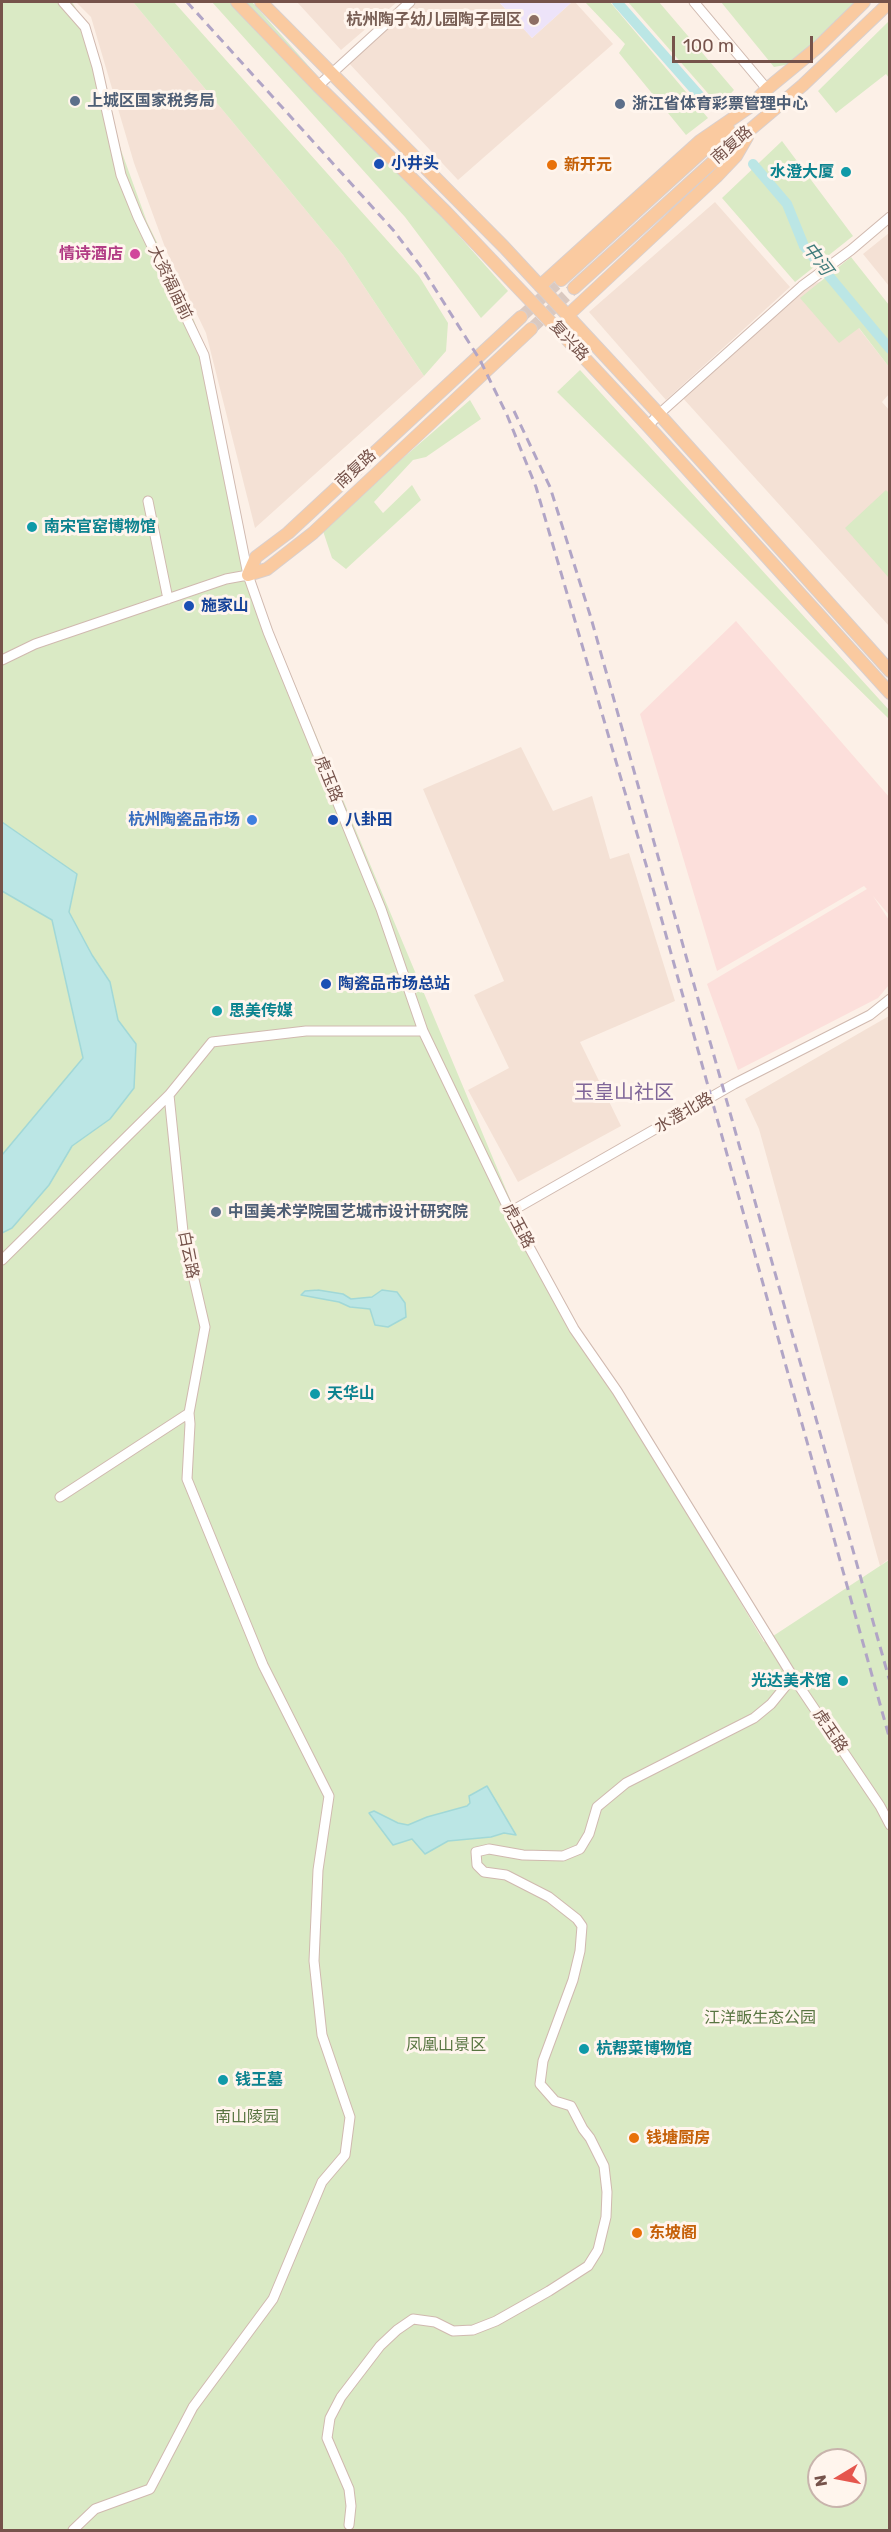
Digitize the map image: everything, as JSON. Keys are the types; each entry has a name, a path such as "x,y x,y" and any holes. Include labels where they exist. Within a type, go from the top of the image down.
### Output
{"main road":[{"name":"复兴路","path":"237,2 318,86 446,212 648,426 890,693"},
{"name":"复兴路","path":"261,2 395,134 540,286 890,671"},
{"path":"540,286 700,141 748,108 767,89 818,47 846,17 864,2"},
{"name":"南复路","path":"574,288 803,85 890,2"},
{"name":"南复路","path":"561,280 715,141 748,108"},
{"path":"567,316 716,177 736,156 751,129"},
{"name":"南复路","path":"248,575 256,557 288,532 521,317"},
{"name":"南复路","path":"248,575 267,569 313,533 531,329"}],"street":[{"name":"大资福庙前","path":"63,2 85,27 97,67 121,175 138,217 204,355 248,575"},
{"path":"318,86 410,2"},
{"path":"694,2 767,89"},
{"path":"648,426 658,414 802,286 890,217"},
{"path":"148,501 168,598"},
{"name":"南复路","path":"2,660 35,644 168,598 226,579 248,575"},
{"name":"虎玉路","path":"248,575 268,632 381,909 423,1031 510,1212 574,1329 617,1391 793,1677 880,1806 890,1825"},
{"name":"水澄北路","path":"510,1212 734,1084 870,1015 890,999"},
{"path":"2,1260 170,1095 212,1042 306,1031 423,1031"},
{"name":"白云路","path":"73,2530 95,2509 150,2489 193,2407 273,2299 322,2182 345,2155 350,2117 322,2035 314,1960 318,1870 329,1796 263,1665 187,1479 189,1413 205,1327 183,1232 170,1095"},
{"path":"60,1497 189,1413"},
{"path":"349,2525 351,2506 349,2489 327,2438 330,2418 341,2397 380,2346 413,2319 435,2322 453,2331 473,2330 504,2316 588,2266 598,2250 606,2217 607,2192 604,2166 571,2106 555,2101 540,2084 543,2061 578,1961 583,1935 582,1926 577,1919 549,1897 506,1875 484,1872 477,1865 476,1852 489,1849 523,1855 563,1856 580,1849 589,1834 597,1807 626,1783 754,1718 771,1704 793,1677"}],"shaded area":[{"path":"76,2 133,2 343,255 424,376 255,528 206,333 166,250 134,163 91,17"},
{"path":"297,2 397,2 341,50"},
{"path":"410,2 499,2 532,38 572,2 575,2 613,44 458,180 346,60"},
{"name":"杭州陶子幼儿园陶子园区","path":"499,2 572,2 532,38"},
{"path":"715,202 790,287 666,400 589,312"},
{"path":"889,233 889,286 863,254"},
{"path":"822,281 889,367 889,394 882,402 890,411 889,626 681,396 799,289"},
{"path":"736,621 890,798 889,915 873,896 889,920 889,985 878,998 738,1070 707,984 867,889 864,886 717,971 640,714"},
{"path":"521,747 553,811 592,796 610,859 629,853 675,1001 580,1042 621,1126 518,1182 468,1090 509,1068 474,995 504,981 423,789"},
{"path":"889,1016 890,1558 880,1566 759,1129 745,1099"}],"green space":[{"name":"凤凰山景区","path":"2,2 72,2 79,13 95,54 121,150 147,222 190,310 200,336 245,549 265,613 528,1242 764,1642 889,1560 890,2530 2,2530"},
{"path":"133,2 174,2 419,276 448,323 446,351 424,376 343,255"},
{"path":"212,2 252,2 508,291 481,318 405,217"},
{"path":"585,2 610,2 708,118 686,135 619,53 625,44"},
{"path":"628,2 659,2 734,90 719,106"},
{"path":"721,2 856,2 790,64 774,67"},
{"path":"889,21 889,78 886,74 836,113 818,91"},
{"path":"782,141 853,236 795,282 722,198"},
{"path":"851,257 889,305 889,367 859,328 839,343 800,298"},
{"path":"580,370 889,710 889,719 557,392"},
{"path":"470,400 481,419 426,457 413,460 374,502 383,513 412,485 421,500 346,569 332,558 322,528"},
{"path":"886,490 890,494 889,578 845,528"}],"water":[{"path":"2,822 77,874 69,912 92,955 110,982 118,1020 136,1044 134,1088 110,1119 72,1146 49,1185 12,1228 2,1233 2,1155 83,1058 52,920 2,891"},
{"path":"318,1290 343,1294 351,1299 372,1297 382,1290 397,1292 405,1303 406,1317 388,1327 375,1325 370,1309 350,1307 339,1302 301,1295 305,1291"},
{"path":"487,1786 516,1835 504,1833 491,1837 448,1841 425,1854 412,1839 393,1845 369,1813 374,1811 398,1823 408,1825 467,1806 470,1803 469,1796"}],"waterway":[{"name":"中河","path":"617,2 707,104"},
{"name":"中河","path":"753,164 787,204 804,246 890,349"}],"tunnel":[{"path":"521,317 561,280"},
{"path":"531,329 574,288"}],"railway":[{"path":"187,2 394,231 422,268 480,360 507,415 536,487 654,892 890,1740"},
{"path":"514,411 550,487 591,618 890,1682"}],"place":[{"name":"杭州陶子幼儿园陶子园区","path":"534,20"},
{"name":"上城区国家税务局","path":"75,101"},
{"name":"浙江省体育彩票管理中心","path":"620,104"},
{"name":"小井头","path":"379,164"},
{"name":"新开元","path":"552,165"},
{"name":"水澄大厦","path":"846,172"},
{"name":"情诗酒店","path":"135,254"},
{"name":"南宋官窑博物馆","path":"32,527"},
{"name":"施家山","path":"189,606"},
{"name":"杭州陶瓷品市场","path":"252,820"},
{"name":"八卦田","path":"333,820"},
{"name":"陶瓷品市场总站","path":"326,984"},
{"name":"思美传媒","path":"217,1011"},
{"name":"中国美术学院国艺城市设计研究院","path":"216,1212"},
{"name":"天华山","path":"315,1394"},
{"name":"光达美术馆","path":"843,1681"},
{"name":"杭帮菜博物馆","path":"584,2049"},
{"name":"钱王墓","path":"223,2080"},
{"name":"钱塘厨房","path":"634,2138"},
{"name":"东坡阁","path":"637,2233"}],"district":[{"name":"玉皇山社区","path":"624,1093"}],"park label":[{"name":"江洋畈生态公园","path":"760,2018"},
{"name":"南山陵园","path":"247,2117"}]}
